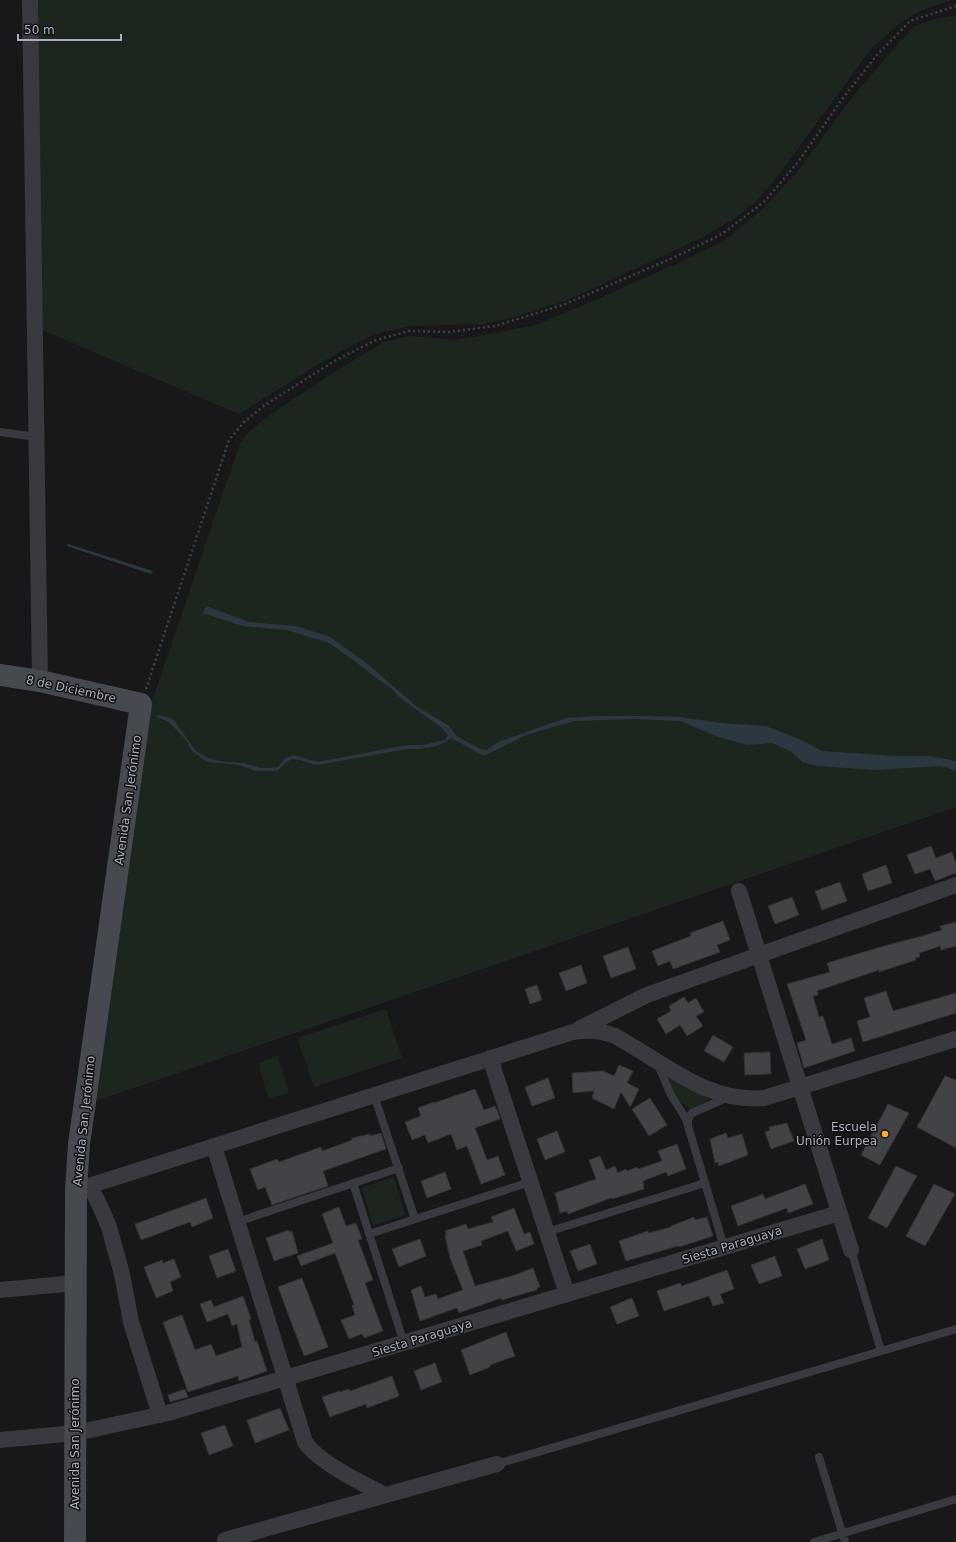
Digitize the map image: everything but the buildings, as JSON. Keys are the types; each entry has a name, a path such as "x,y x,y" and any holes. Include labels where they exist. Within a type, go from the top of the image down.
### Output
{"street":[{"path":"30,0 40,681"},
{"name":"8 de Diciembre","path":"0,675 40,681 141,704"},
{"name":"Avenida San Jerónimo","path":"75,1542 75,1284 83,1188 79,1144 141,704"},
{"path":"160,1415 131,1322 122,1274 109,1227 100,1206 83,1188 573,1032 646,995 956,885"},
{"path":"738,891 850,1250"},
{"path":"573,1032 591,1030 603,1031 631,1044 656,1061 705,1089 734,1097 751,1099 764,1098 956,1039"},
{"path":"490,1058 567,1294"},
{"path":"214,1146 305,1442 310,1450 359,1482 385,1495"},
{"name":"Siesta Paraguaya","path":"0,1440 76,1433 160,1415 839,1213"},
{"path":"0,1290 75,1284"},
{"path":"226,1542 225,1540 497,1464"}],"lane":[{"path":"0,432 37,436"},
{"path":"656,1061 671,1095 686,1119 724,1247"},
{"path":"374,1095 415,1219"},
{"path":"688,1127 688,1119 692,1113 722,1099 734,1097"},
{"path":"238,1222 399,1168"},
{"path":"369,1234 530,1182"},
{"path":"353,1183 404,1343"},
{"path":"547,1232 705,1183"},
{"path":"850,1250 880,1351"},
{"path":"497,1464 956,1329"},
{"path":"820,1457 845,1542"},
{"path":"814,1542 956,1499"}],"path":[{"path":"141,704 229,440 244,422 265,405 336,360 376,340 409,331 450,332 495,326 563,305 675,257 722,234 765,201 798,162 843,98 877,55 910,20 956,6"}],"shaded area":[{"path":"35,0 953,0 918,12 899,24 870,50 784,168 760,198 737,217 705,236 573,298 511,318 483,324 409,326 372,335 322,362 239,414 40,329"},
{"path":"956,15 956,807 93,1102 147,716 240,443 250,431 268,416 341,368 384,342 409,336 457,340 536,325 678,263 725,240 760,211 798,171 850,100 901,40 915,26 935,19"},
{"path":"68,544 153,571 151,574 67,546"},
{"path":"206,606 249,622 296,626 330,637 369,665 416,706 448,725 457,736 480,749 487,750 498,742 566,718 596,716 680,717 721,723 765,726 797,738 822,751 892,756 928,756 956,761 956,771 941,766 874,770 818,766 802,762 792,752 772,743 747,745 716,736 680,721 637,719 574,721 526,735 484,756 451,738 441,744 430,747 407,749 317,765 292,759 286,762 277,771 256,771 239,765 207,762 192,751 186,740 169,722 157,717 158,715 171,718 196,751 208,758 224,762 244,763 261,768 278,767 286,758 293,755 318,762 407,745 424,745 445,740 448,735 442,728 399,697 391,688 329,643 287,630 243,626 203,613"},
{"path":"386,1009 402,1058 314,1087 297,1038"},
{"path":"278,1056 289,1093 269,1099 258,1063"},
{"path":"670,1079 707,1097 709,1099 708,1101 692,1109 688,1107 676,1097 670,1084"},
{"path":"390,1178 395,1180 405,1215 374,1225 362,1189"}],"place":[{"name":"Escuela Unión Eurpea","path":"885,1134"}]}
